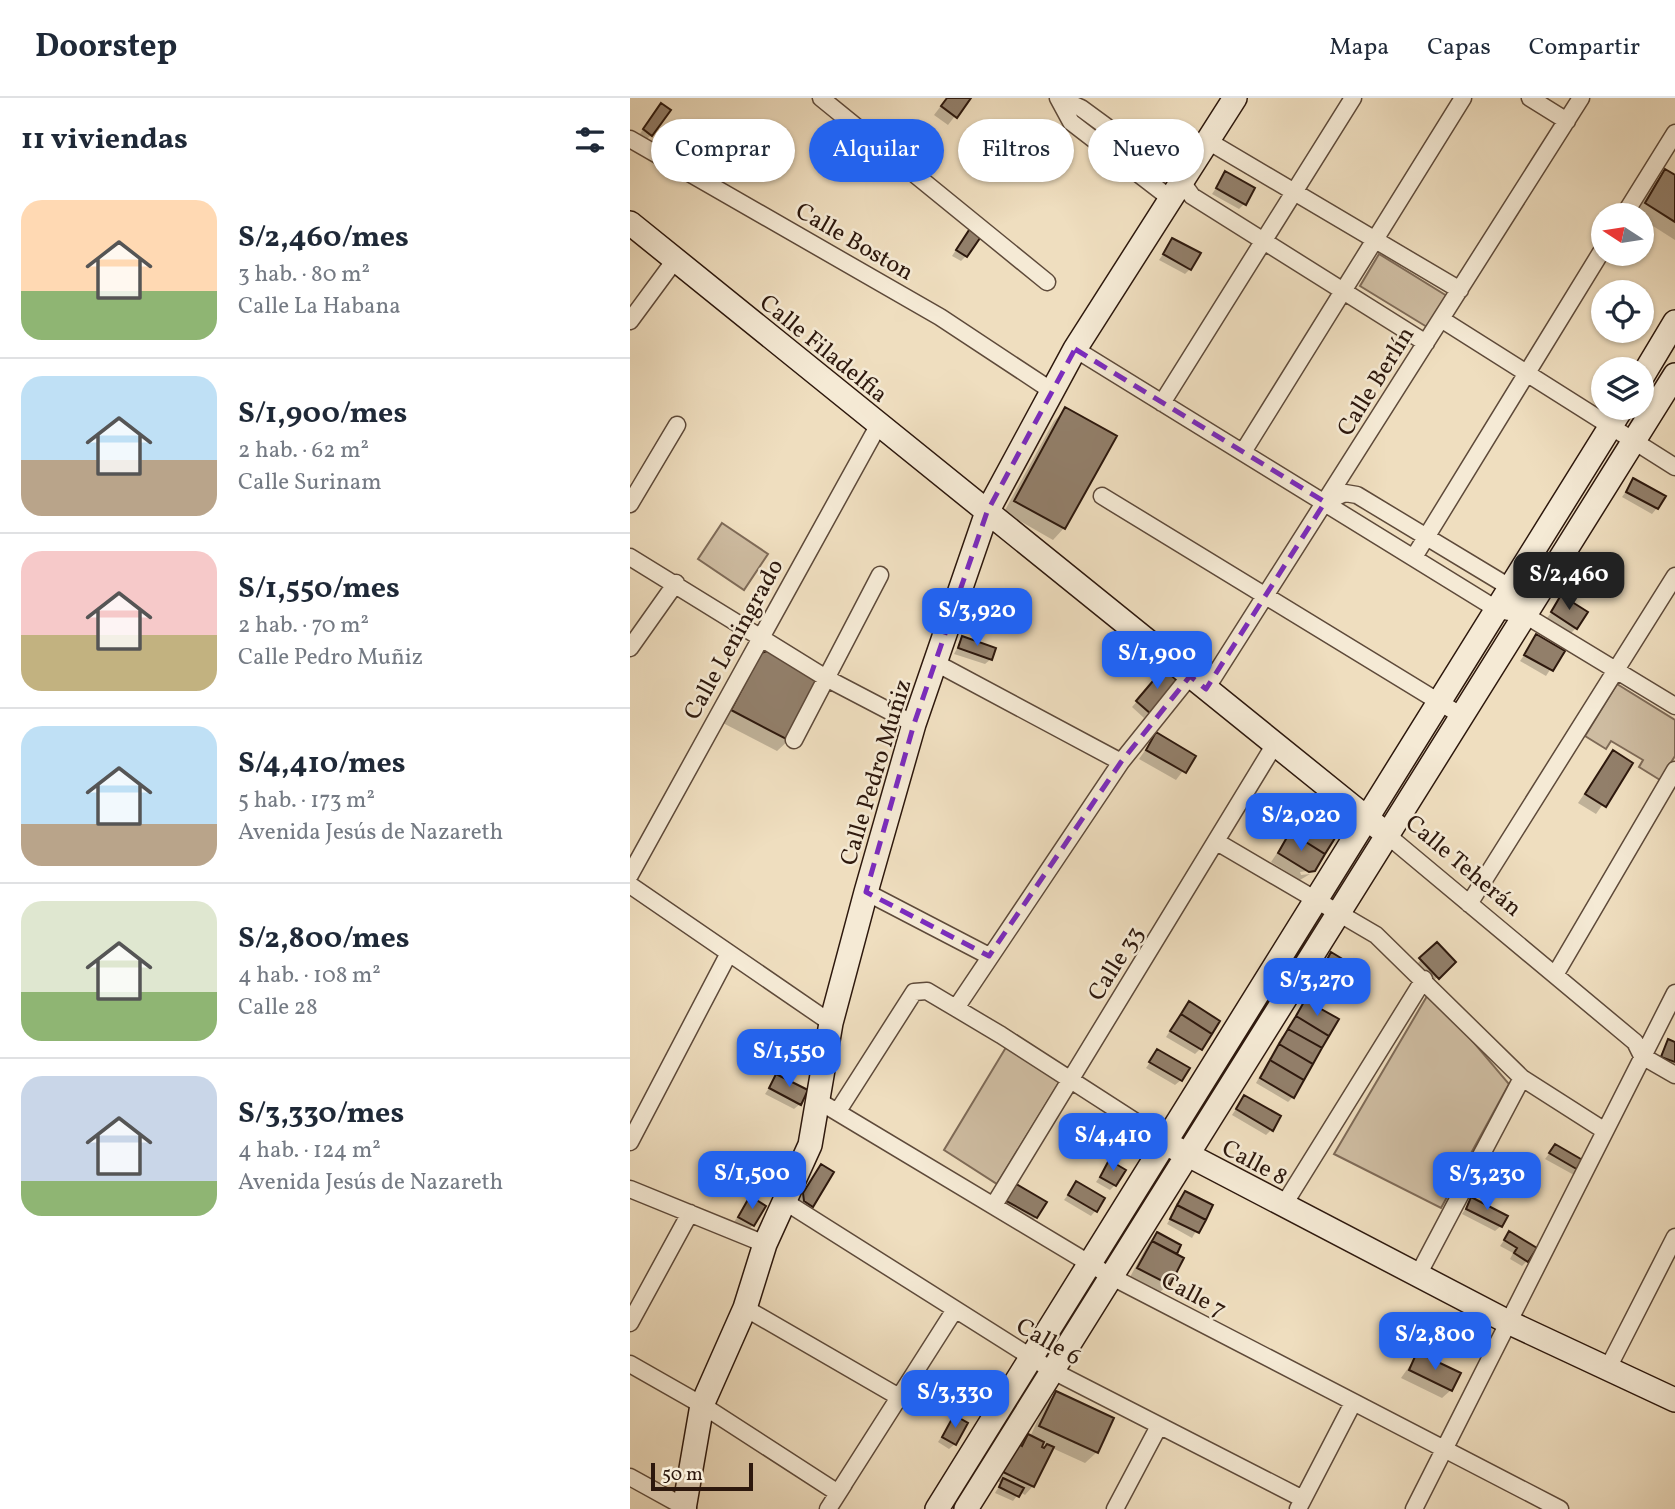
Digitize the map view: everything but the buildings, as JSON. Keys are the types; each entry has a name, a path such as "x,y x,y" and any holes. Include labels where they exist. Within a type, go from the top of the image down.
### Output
{"street":[{"path":"821,98 1047,282"},
{"path":"1058,98 1081,108 1176,191 1192,196 1426,343"},
{"name":"Calle Pedro Muñiz","path":"685,1508 702,1405 745,1308 765,1244 810,1146 831,1023 866,892 914,723 987,512 1075,349 1235,98"},
{"path":"1162,403 1353,98"},
{"path":"1243,452 1463,98"},
{"path":"1530,98 1567,121"},
{"name":"Calle Berlín","path":"956,1008 1121,762 1198,682 1267,596 1581,98"},
{"path":"1631,203 1675,133"},
{"name":"Calle Boston","path":"630,139 940,317 1052,391"},
{"path":"1208,141 1460,290"},
{"name":"Calle Filadelfia","path":"630,223 987,512"},
{"path":"630,321 675,260"},
{"path":"1414,557 1592,266"},
{"path":"1441,319 1526,373 1591,404"},
{"path":"1654,357 1675,322"},
{"path":"1075,349 1498,610 1525,615 1675,706"},
{"path":"967,1509 1675,375"},
{"path":"937,1509 1615,420"},
{"path":"1619,420 1634,441 1675,467"},
{"path":"630,504 677,425"},
{"name":"Calle Leningrado","path":"630,875 878,426"},
{"path":"1325,502 1345,494 1357,495 1511,588 1525,615"},
{"path":"1102,496 1296,611 1462,716"},
{"name":"Calle Teherán","path":"987,512 1388,835 1635,1042 1642,1056 1675,1075"},
{"path":"630,557 676,583 825,678 914,723"},
{"path":"794,740 880,575"},
{"path":"630,648 676,583"},
{"path":"1469,904 1673,583"},
{"path":"936,663 1121,762"},
{"name":"Calle 33","path":"994,1205 1275,744"},
{"path":"1555,975 1675,770"},
{"path":"1216,842 1340,911 1376,935 1424,979 1522,1078 1605,1131"},
{"path":"630,886 831,1023"},
{"path":"866,892 989,956"},
{"path":"630,1142 729,953"},
{"path":"1283,1206 1424,979"},
{"name":"Calle 8","path":"838,1111 914,992 927,991 1187,1155 1508,1322 1675,1400"},
{"path":"1414,1509 1675,993"},
{"path":"1418,1275 1522,1078"},
{"name":"Calle 7","path":"817,1100 1111,1277 1444,1449 1537,1504 1560,1509"},
{"path":"630,1189 765,1244"},
{"name":"Calle 6","path":"784,1202 1053,1371 1301,1504"},
{"path":"630,1323 690,1213"},
{"path":"1608,1368 1668,1268 1675,1237"},
{"path":"745,1308 899,1397"},
{"path":"828,1509 954,1311"},
{"path":"838,1493 954,1311"},
{"path":"630,1364 702,1405 838,1493"},
{"path":"1301,1504 1353,1403"},
{"path":"1115,1509 1159,1426"},
{"path":"630,1477 685,1508"}],"highlighted area":[{"path":"1075,349 1325,502 1206,689 1190,676 1121,762 989,956 866,892 914,724 987,512"}],"shaded area":[{"path":"1379,254 1447,296 1427,327 1360,286"},
{"path":"722,523 768,554 744,590 698,559"},
{"path":"1617,684 1675,720 1675,756 1660,780 1639,767 1643,760 1611,741 1606,749 1585,736"},
{"path":"1430,991 1509,1084 1441,1208 1334,1154"},
{"path":"1008,1044 1063,1076 997,1184 944,1150"}]}
